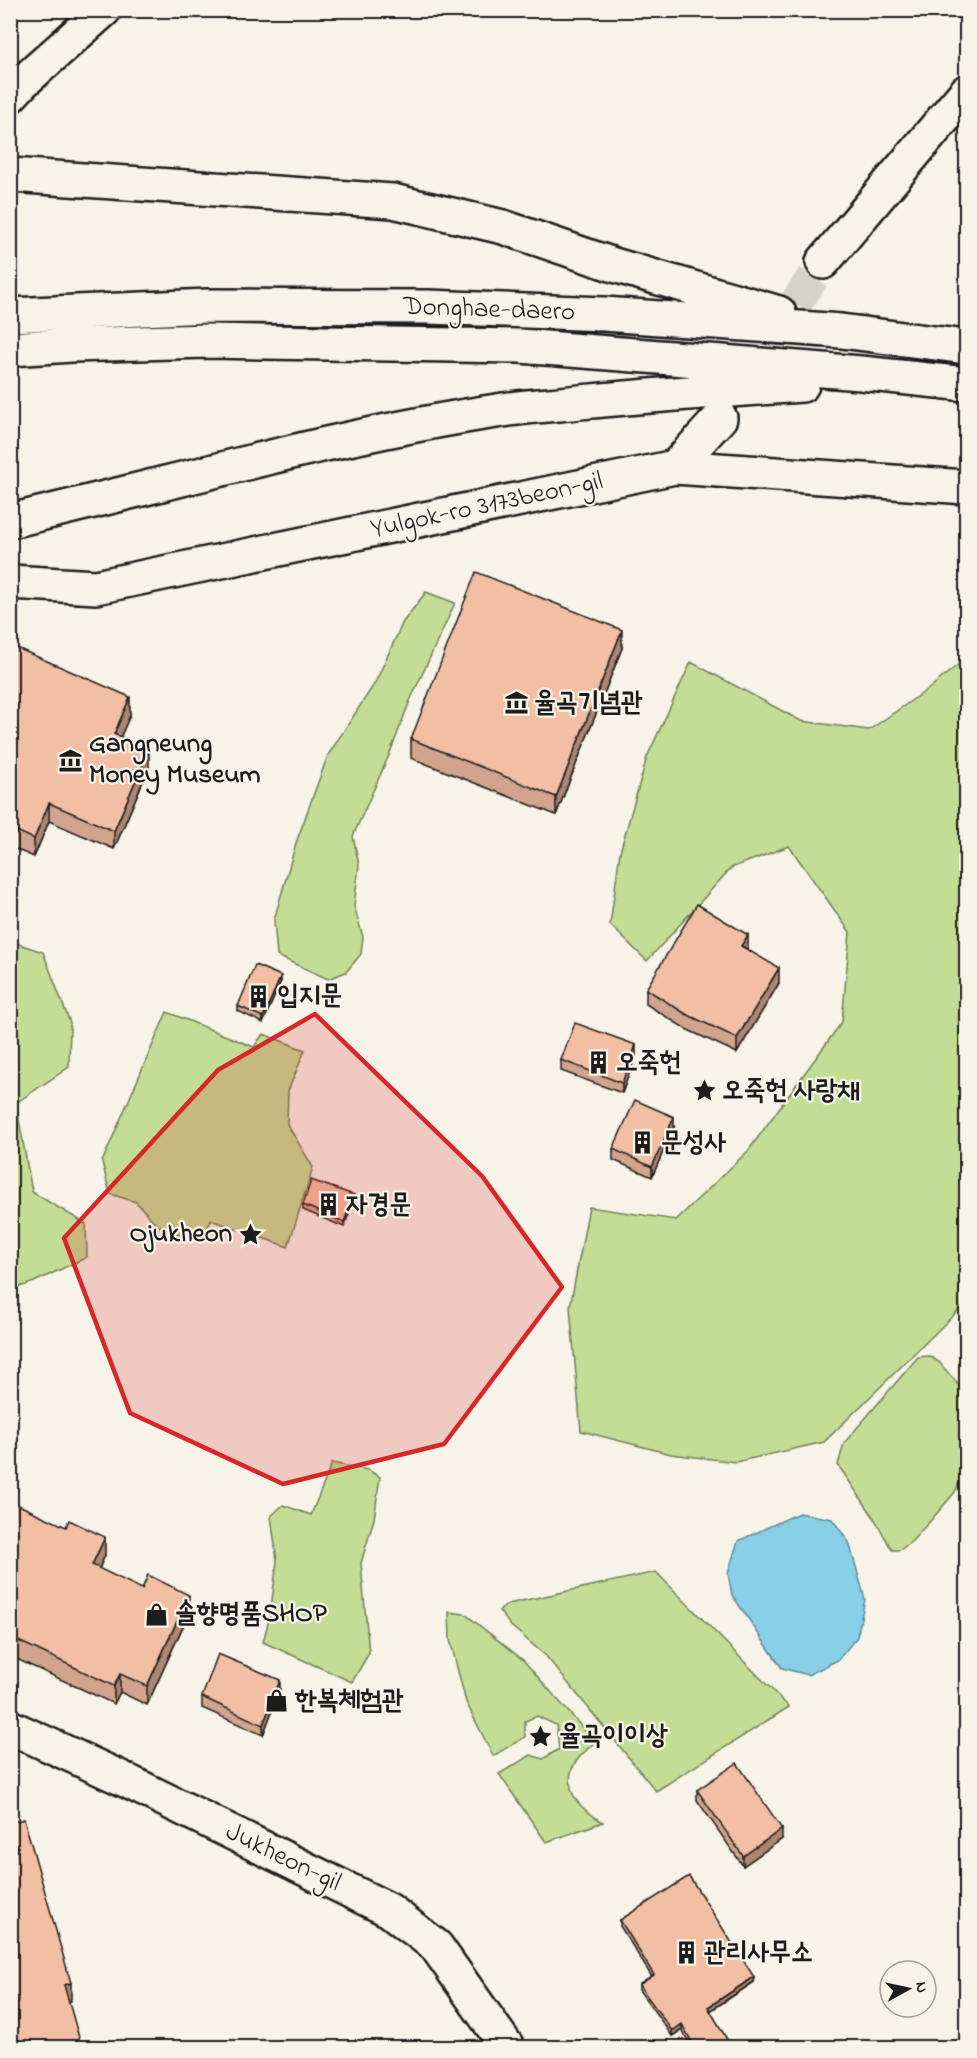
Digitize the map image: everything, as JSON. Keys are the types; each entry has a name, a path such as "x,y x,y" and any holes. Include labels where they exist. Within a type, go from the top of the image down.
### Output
{"main road":[{"path":"10,96 105,10"},
{"path":"823,262 966,92"},
{"path":"10,175 393,201 503,228 614,265 841,331"},
{"name":"Donghae-daero","path":"10,315 208,306 428,307 604,314 841,331 966,347"},
{"name":"Donghae-daero","path":"10,349 206,341 520,346 966,384"},
{"path":"10,521 302,448 403,427 505,410 640,396 906,378"},
{"path":"675,467 720,418"},
{"name":"Yulgok-ro 3173beon-gil","path":"10,582 96,587 675,467 966,487"},
{"name":"Jukheon-gil","path":"10,1727 119,1777 389,1910 436,1946 508,2048"}],"highlighted area":[{"path":"315,1014 482,1176 562,1287 444,1444 283,1484 130,1413 64,1238 218,1070"}],"green space":[{"path":"426,592 455,603 409,703 390,753 353,836 359,865 354,906 363,937 361,954 346,972 328,979 277,956 274,920 296,843 328,755 375,683 403,622"},
{"path":"966,658 966,1303 824,1442 736,1462 671,1454 581,1431 570,1307 589,1207 676,1220 748,1151 842,1022 850,932 789,846 731,868 647,961 610,925 620,852 647,757 691,662 801,721 869,730 931,687"},
{"path":"10,941 43,952 70,1023 69,1067 16,1103 32,1192 86,1224 87,1257 34,1282 11,1290"},
{"path":"167,1012 254,1047 263,1034 305,1050 288,1091 287,1124 313,1167 288,1247 211,1220 205,1234 190,1239 157,1225 136,1202 110,1194 102,1162"},
{"path":"929,1356 939,1362 961,1388 966,1401 966,1468 955,1492 932,1519 912,1541 900,1550 892,1550 873,1516 838,1465 844,1443 918,1357"},
{"path":"332,1463 368,1470 380,1477 374,1519 361,1563 369,1653 352,1682 263,1642 270,1615 277,1561 271,1516 283,1505 311,1515"},
{"path":"656,1572 789,1707 656,1791 546,1656 511,1626 499,1611 508,1604"},
{"path":"449,1612 465,1614 523,1660 595,1742 574,1764 570,1782 578,1802 603,1822 546,1842 499,1774 531,1755 543,1759 559,1749 556,1725 537,1716 525,1721 525,1737 493,1756 466,1702 450,1640"}],"water":[{"path":"799,1513 832,1519 849,1542 865,1599 857,1637 838,1660 808,1675 782,1668 732,1595 728,1573 738,1541"}],"building":[{"name":"율곡기념관","path":"476,572 622,630 556,797 411,739"},
{"name":"Gangneung Money Museum","path":"10,645 130,697 114,734 149,749 114,831 49,803 34,839 10,828"},
{"path":"697,904 748,935 741,946 779,968 737,1038 686,1014 646,989"},
{"name":"입지문","path":"255,965 281,976 263,1017 238,1006"},
{"name":"오죽헌","path":"575,1023 636,1045 622,1083 561,1060"},
{"name":"문성사","path":"635,1100 674,1117 652,1167 613,1149"},
{"name":"자경문","path":"311,1180 354,1195 344,1222 303,1205"},
{"path":"10,1501 66,1527 69,1520 105,1537 92,1565 142,1589 148,1575 189,1595 147,1686 120,1674 114,1686 10,1637"},
{"path":"218,1654 280,1680 263,1725 202,1697"},
{"path":"737,1763 782,1829 743,1856 697,1790"},
{"path":"24,1819 71,1983 64,1985 82,2048 10,2048 10,1823"},
{"name":"관리사무소","path":"689,1876 754,1977 708,2007 732,2048 695,2048 682,2024 672,2031 639,1985 654,1975 620,1920"},
{"path":"461,2040 466,2048 448,2048"}],"tunnel":[{"path":"741,386 823,262"}],"place":[{"name":"율곡기념관","path":"516,703"},
{"name":"Gangneung Money Museum","path":"71,760"},
{"name":"입지문","path":"259,996"},
{"name":"오죽헌","path":"598,1063"},
{"name":"오죽헌 사랑채","path":"704,1091"},
{"name":"문성사","path":"643,1143"},
{"name":"자경문","path":"328,1205"},
{"name":"Ojukheon","path":"250,1234"},
{"name":"솔향명품SHOP","path":"157,1614"},
{"name":"한복체험관","path":"277,1701"},
{"name":"율곡이이상","path":"541,1736"},
{"name":"관리사무소","path":"686,1953"}]}
